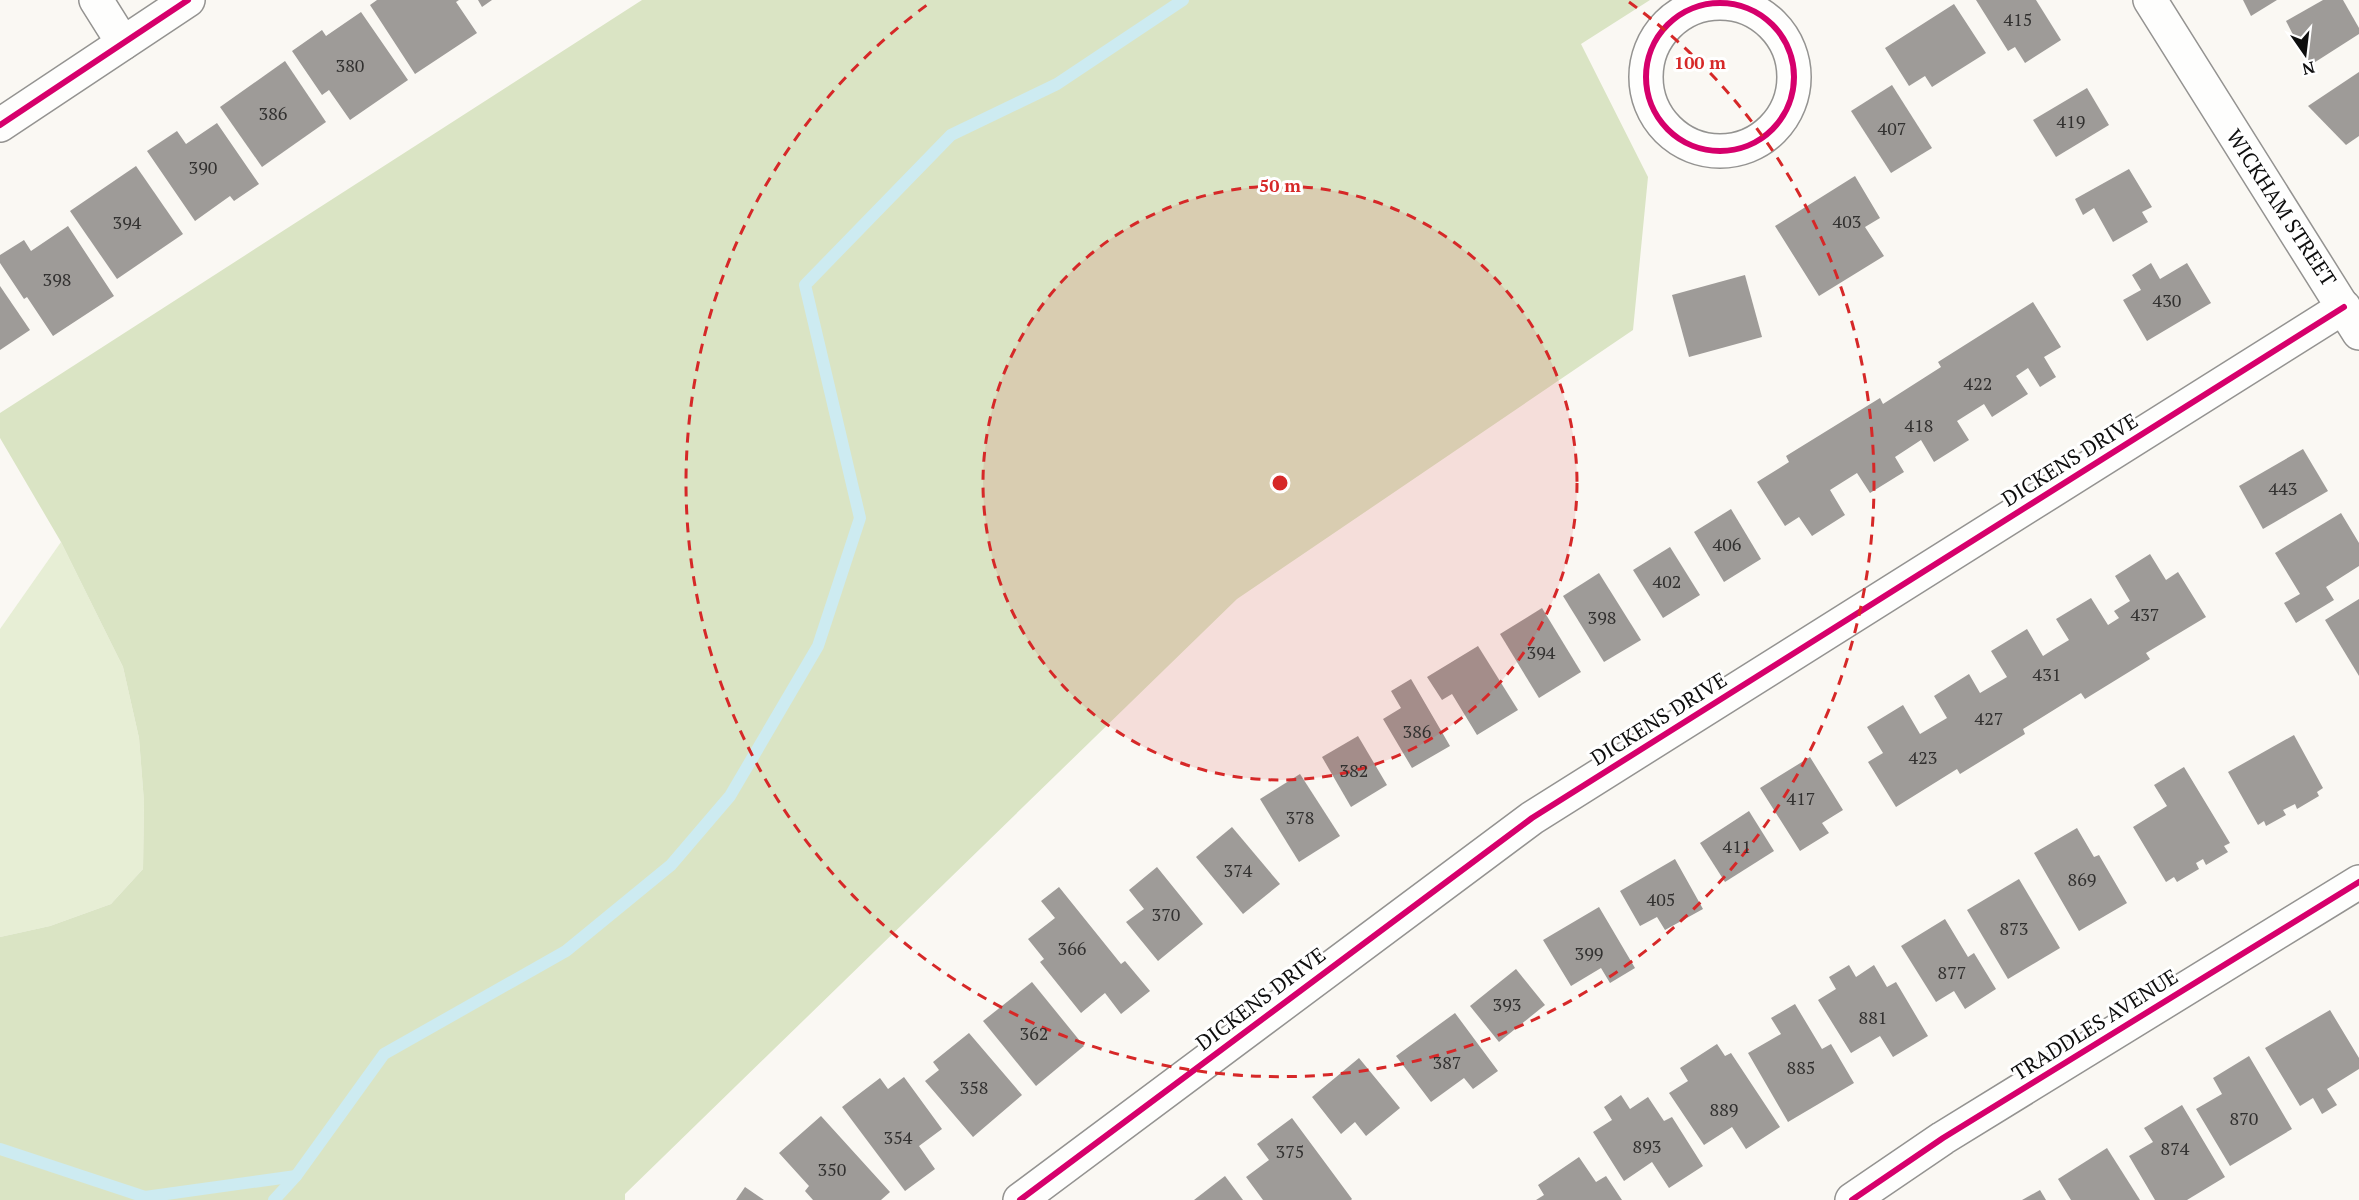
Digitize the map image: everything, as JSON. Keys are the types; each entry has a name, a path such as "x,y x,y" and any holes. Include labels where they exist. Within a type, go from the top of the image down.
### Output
{"street":[{"path":"96,0 123,43"},
{"path":"0,125 189,0"},
{"name":"WICKHAM STREET","path":"2150,0 2352,320"},
{"path":"1716,3 1768,7 1791,56 1794,81 1788,105 1775,126 1756,142 1733,150 1709,151 1686,144 1667,129 1653,110 1649,98 1646,87 1646,63 1655,40 1670,22 1691,9 1716,3"},
{"name":"DICKENS DRIVE","path":"1020,1200 1532,818 2352,320"},
{"name":"TRADDLES AVENUE","path":"1852,1200 1942,1138 2359,882"}],"green space":[{"path":"642,0 1650,0 1581,44 1648,177 1633,330 1237,599 625,1194 625,1200 0,1200 0,937 50,926 111,904 143,869 144,802 139,738 123,667 61,542 0,438 0,413"},
{"path":"61,542 123,667 139,738 144,802 143,869 111,904 50,926 0,937 0,629"}],"building":[{"path":"377,0 459,0 456,2 477,33 415,74 370,5"},
{"path":"478,0 492,0 482,7"},
{"path":"1976,0 2036,0 2061,40 2025,63 2015,47 2008,51"},
{"path":"2243,0 2277,0 2251,16"},
{"path":"2323,0 2343,0 2359,28 2359,34 2309,66 2286,21"},
{"path":"1954,4 1986,53 1932,87 1925,76 1909,86 1885,48"},
{"path":"361,12 408,80 350,120 329,90 322,95 292,51 322,30 326,36"},
{"path":"285,61 326,122 262,167 220,107"},
{"path":"2359,72 2359,136 2346,145 2308,106"},
{"path":"1892,85 1932,148 1891,173 1851,111"},
{"path":"2087,88 2109,125 2056,157 2033,120"},
{"path":"217,123 259,184 234,201 230,196 195,221 147,151 177,131 186,144"},
{"path":"136,166 183,234 117,279 70,211"},
{"path":"2129,169 2152,207 2142,212 2148,222 2113,242 2094,208 2083,215 2075,199"},
{"path":"1855,176 1880,218 1865,227 1884,256 1819,296 1775,226"},
{"path":"68,226 114,296 53,336 27,297 24,299 0,263 0,255 24,240 31,251"},
{"path":"2151,263 2160,279 2187,263 2211,303 2147,341 2123,300 2141,290 2132,275"},
{"path":"1745,275 1762,337 1689,357 1672,295"},
{"path":"0,286 30,330 0,350"},
{"path":"2033,302 2061,347 2044,357 2056,377 2040,387 2028,368 2016,376 2028,394 1992,417 1984,404 1957,421 1969,440 1934,462 1921,440 1895,457 1904,472 1870,493 1857,473 1830,490 1845,515 1812,536 1799,517 1785,526 1757,482 1789,462 1786,456 1880,398 1883,404 1941,367 1938,362"},
{"path":"2303,449 2328,491 2263,529 2239,486"},
{"path":"1731,509 1761,559 1724,582 1694,532"},
{"path":"2341,513 2359,543 2359,566 2326,587 2334,600 2296,623 2284,603 2300,594 2275,553"},
{"path":"1670,547 1700,595 1663,618 1633,570"},
{"path":"2150,554 2166,580 2178,572 2206,617 2146,653 2150,659 2085,699 2081,693 2023,729 2025,734 1960,774 1957,769 1896,807 1868,762 1883,753 1867,727 1903,705 1920,734 1947,718 1934,696 1969,674 1980,693 2007,677 1991,651 2027,629 2043,656 2069,640 2056,619 2091,598 2108,625 2119,618 2114,611 2130,601 2115,576"},
{"path":"1599,573 1641,640 1604,662 1563,596"},
{"path":"2359,599 2359,676 2325,620"},
{"path":"1542,608 1581,672 1539,698 1500,634"},
{"path":"1478,646 1518,710 1477,735 1452,694 1442,700 1427,677"},
{"path":"1411,679 1450,746 1412,768 1383,719 1401,708 1391,691"},
{"path":"2294,735 2323,788 2317,792 2319,796 2297,809 2295,804 2283,810 2286,815 2266,826 2264,821 2258,825 2228,772"},
{"path":"1358,736 1387,785 1351,807 1322,757"},
{"path":"1810,757 1843,810 1822,823 1829,833 1800,851 1760,788"},
{"path":"2184,767 2230,843 2224,846 2228,852 2206,865 2203,859 2196,863 2199,869 2177,882 2174,877 2166,882 2133,827 2167,806 2154,785"},
{"path":"1300,774 1340,836 1299,862 1260,799"},
{"path":"1749,811 1774,851 1725,882 1700,843"},
{"path":"1232,827 1280,884 1243,914 1196,857"},
{"path":"2077,828 2094,857 2099,855 2127,903 2079,931 2034,853"},
{"path":"1675,859 1703,909 1665,930 1657,917 1640,926 1620,891"},
{"path":"1157,867 1203,924 1158,961 1126,922 1144,909 1129,890"},
{"path":"2019,879 2060,948 2008,979 1967,910"},
{"path":"1059,887 1121,964 1125,961 1150,991 1121,1014 1105,993 1081,1013 1040,962 1044,959 1028,939 1055,918 1041,901"},
{"path":"1599,907 1635,968 1610,983 1601,968 1571,986 1543,940"},
{"path":"1945,919 1968,957 1974,953 1996,989 1965,1009 1954,991 1936,1002 1901,946"},
{"path":"1849,965 1856,977 1874,965 1887,987 1896,982 1928,1036 1893,1057 1880,1036 1851,1053 1818,1000 1836,989 1829,977"},
{"path":"1516,969 1545,1005 1499,1042 1470,1006"},
{"path":"1032,982 1084,1046 1036,1086 983,1021"},
{"path":"1795,1004 1822,1049 1831,1044 1854,1083 1788,1122 1748,1053 1781,1034 1771,1018"},
{"path":"2330,1010 2359,1058 2359,1069 2327,1089 2337,1105 2322,1114 2313,1098 2300,1106 2265,1048"},
{"path":"1455,1013 1498,1071 1473,1089 1464,1078 1431,1102 1396,1056"},
{"path":"969,1033 1022,1095 973,1137 925,1081 939,1070 933,1062"},
{"path":"1717,1044 1725,1056 1731,1053 1780,1127 1746,1149 1732,1127 1704,1145 1669,1093 1688,1081 1680,1068"},
{"path":"2249,1056 2292,1129 2230,1166 2196,1109 2222,1094 2213,1078"},
{"path":"1359,1058 1400,1108 1366,1136 1355,1122 1341,1134 1312,1097"},
{"path":"904,1077 942,1129 919,1146 935,1169 905,1191 842,1107 880,1078 888,1089"},
{"path":"1621,1095 1630,1109 1648,1097 1664,1121 1672,1117 1703,1166 1669,1188 1652,1162 1624,1181 1593,1132 1612,1120 1604,1107"},
{"path":"2182,1105 2225,1177 2187,1200 2155,1200 2129,1156 2153,1142 2144,1128"},
{"path":"821,1116 890,1192 881,1200 813,1200 805,1191 809,1186 779,1153"},
{"path":"1292,1118 1351,1200 1263,1200 1246,1177 1269,1160 1257,1144"},
{"path":"2107,1148 2140,1200 2071,1200 2058,1179"},
{"path":"1579,1157 1596,1182 1606,1176 1622,1200 1536,1200 1544,1195 1538,1185"},
{"path":"1225,1176 1243,1200 1194,1200"},
{"path":"745,1187 764,1200 736,1200"},
{"path":"2040,1190 2046,1200 2022,1200"}],"waterway":[{"path":"274,1200 296,1176 384,1054 566,951 671,865 730,796 818,646 860,518 805,285 951,135 1057,84 1183,0"},
{"path":"0,1149 145,1197 296,1176"}],"cycle path":[{"path":"0,125 188,0"},
{"path":"1720,3 1748,9 1772,25 1788,49 1794,77 1788,105 1772,129 1748,145 1720,151 1692,145 1668,129 1652,105 1646,77 1652,49 1668,25 1692,9 1720,3"},
{"path":"1020,1200 1532,818 2344,307"},
{"path":"1852,1200 1943,1138 2359,882"}]}
